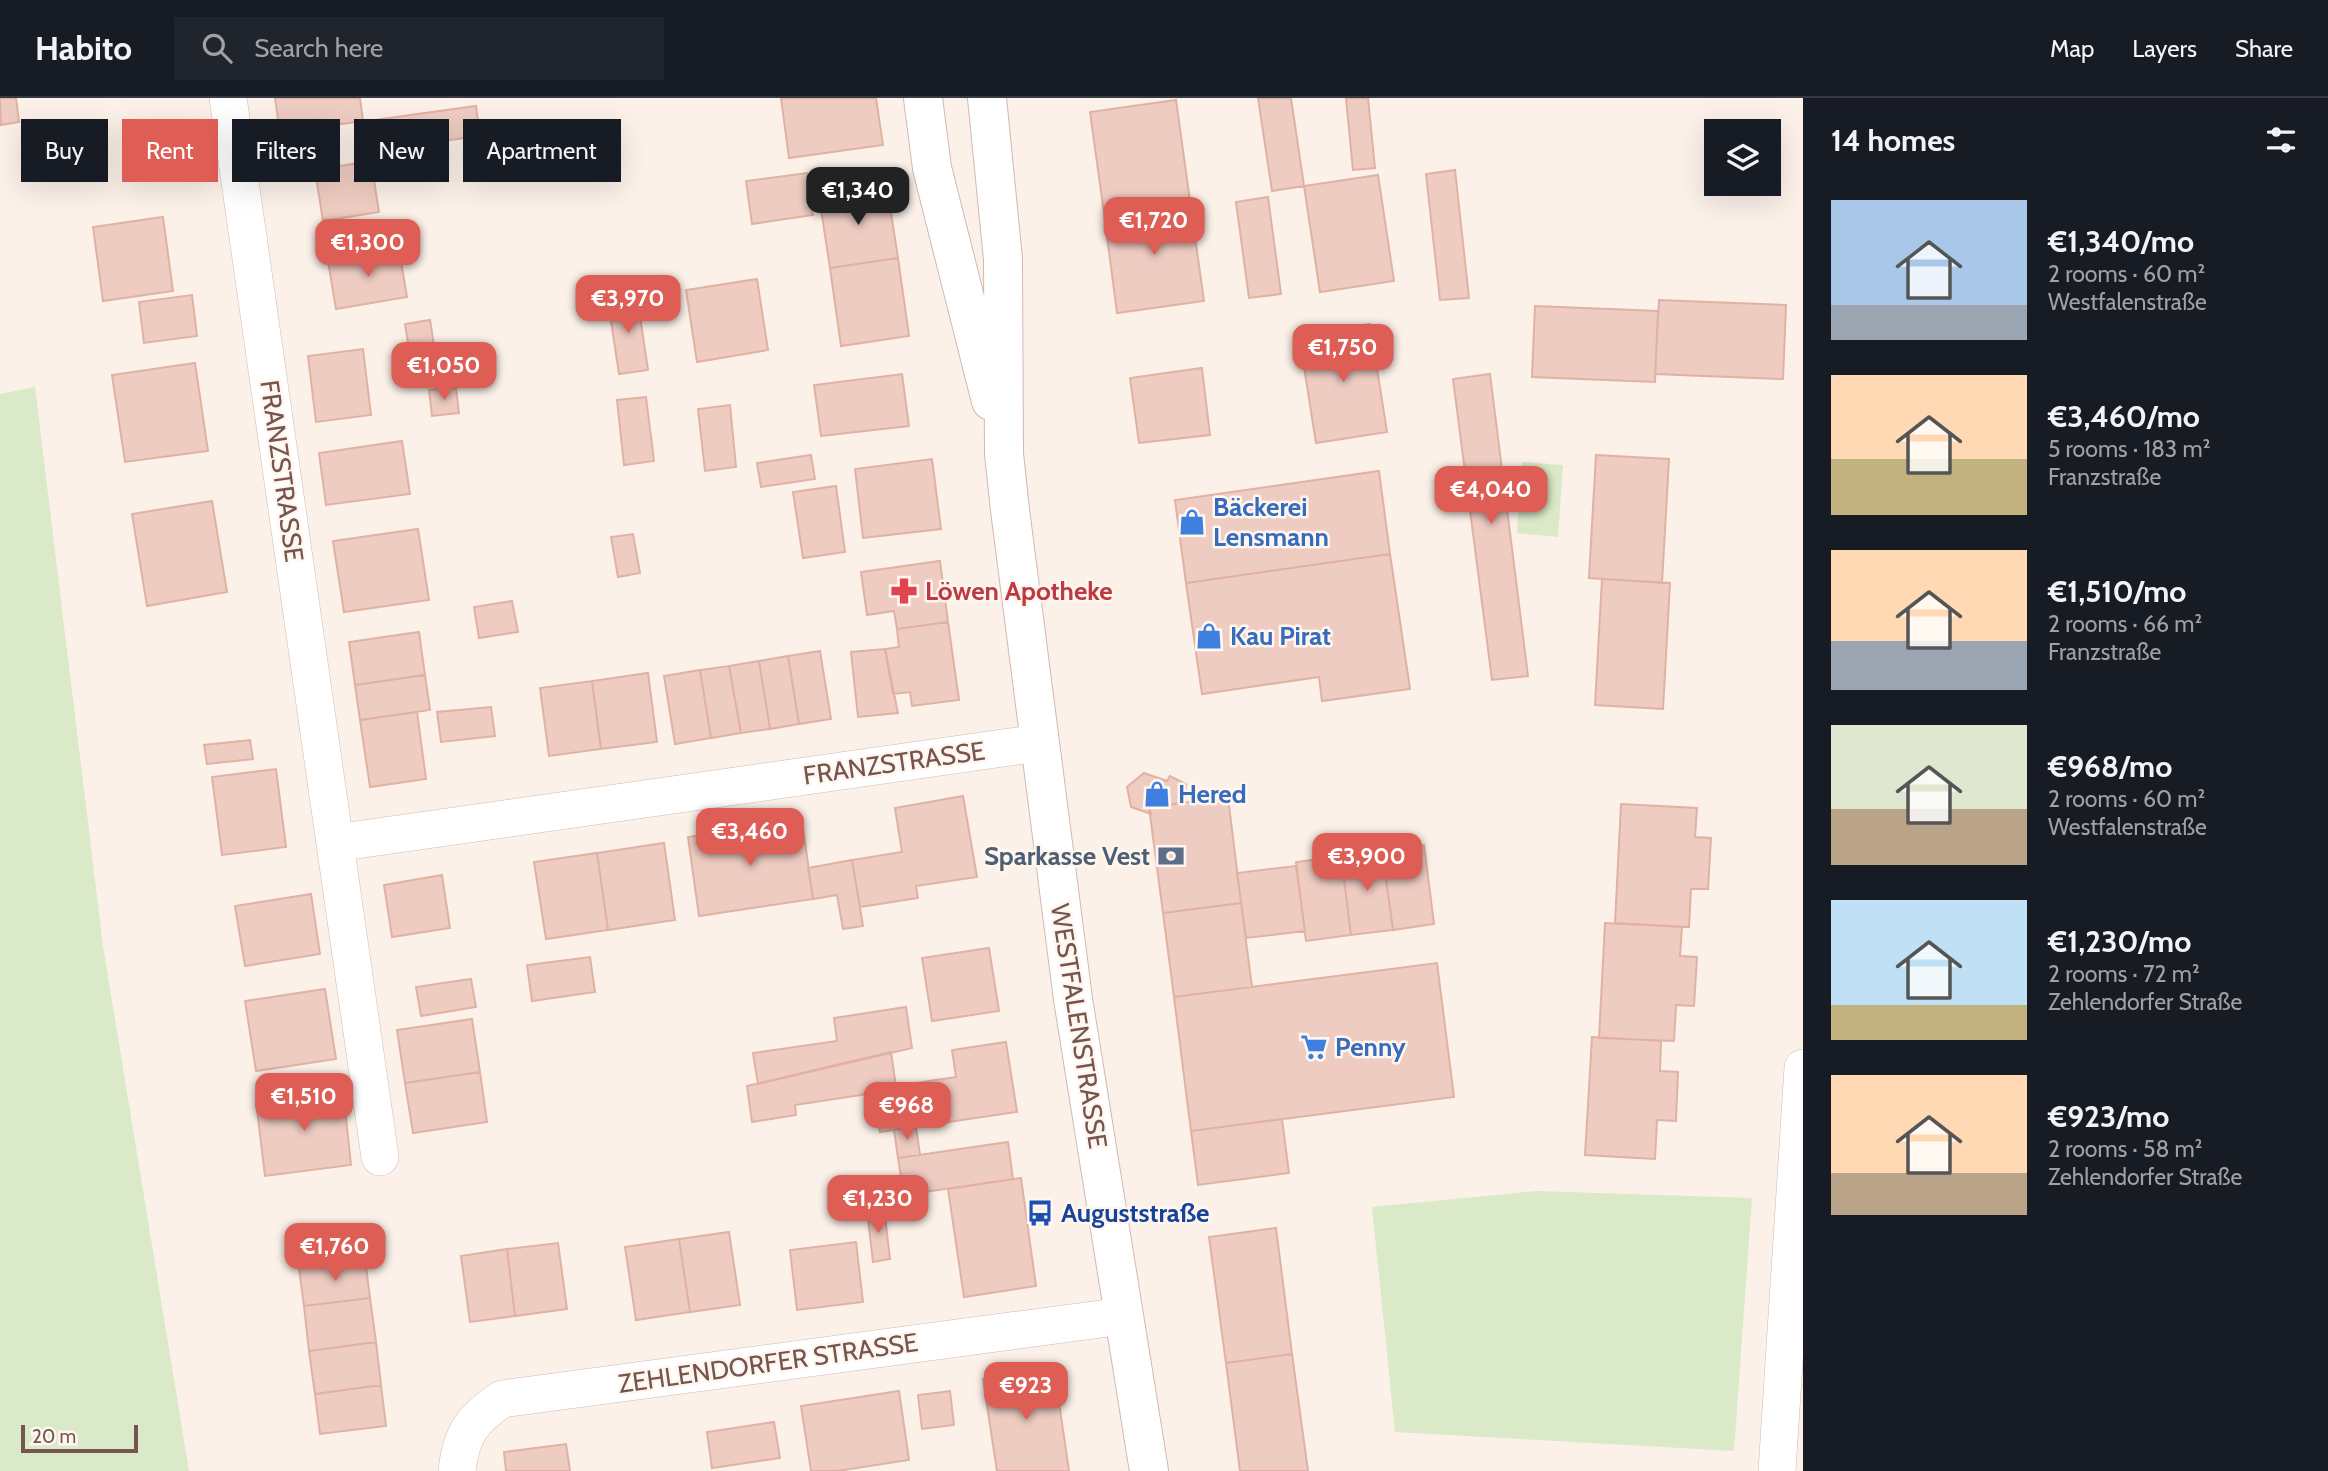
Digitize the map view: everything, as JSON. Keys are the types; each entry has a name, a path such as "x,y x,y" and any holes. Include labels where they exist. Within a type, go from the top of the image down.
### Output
{"main road":[{"name":"WESTFALENSTRASSE","path":"923,98 932,168 1004,454"},
{"name":"WESTFALENSTRASSE","path":"987,98 1003,259 1004,454 1038,743 1073,999 1149,1471"}],"street":[{"name":"FRANZSTRASSE","path":"228,98 380,1157"},
{"name":"FRANZSTRASSE","path":"335,843 1038,743"},
{"path":"1777,1471 1803,1068"},
{"name":"ZEHLENDORFER STRASSE","path":"457,1471 460,1450 468,1431 479,1414 502,1399 1123,1316"}],"green space":[{"path":"35,387 103,946 189,1471 0,1471 0,394"},
{"path":"1522,462 1563,465 1558,537 1517,533"},
{"path":"1536,1191 1752,1198 1734,1451 1395,1432 1372,1207"}],"building":[{"path":"0,98 16,98 19,122 1,125"},
{"path":"275,98 360,98 363,119 340,124 340,119 278,119"},
{"path":"781,98 876,98 883,145 789,158"},
{"path":"1258,98 1291,98 1304,186 1272,191"},
{"path":"1346,98 1368,98 1375,168 1353,170"},
{"path":"1176,100 1190,201 1104,213 1090,112"},
{"path":"476,106 478,119 463,119 463,138 449,140 449,119 381,119"},
{"path":"354,164 354,182 374,182 379,212 323,221 317,182 340,182 340,166"},
{"path":"1455,170 1469,298 1440,300 1426,174"},
{"path":"807,173 813,215 752,224 746,181"},
{"path":"1378,175 1394,281 1320,292 1304,186"},
{"path":"887,187 898,258 830,268 819,196"},
{"path":"1268,197 1281,294 1249,298 1236,202"},
{"path":"1190,201 1204,301 1117,313 1104,213"},
{"path":"163,217 173,291 103,301 93,227"},
{"path":"399,249 407,297 336,309 328,261"},
{"path":"898,258 909,336 841,346 830,268"},
{"path":"757,279 768,350 697,362 686,290"},
{"path":"192,295 197,336 144,343 139,302"},
{"path":"637,296 648,370 619,374 608,301"},
{"path":"1659,300 1786,305 1783,379 1655,374"},
{"path":"1535,306 1658,311 1655,382 1532,377"},
{"path":"430,320 438,370 413,374 405,324"},
{"path":"1370,324 1387,432 1316,443 1299,335"},
{"path":"363,349 371,415 316,422 308,356"},
{"path":"195,363 208,451 125,462 112,375"},
{"path":"1202,368 1210,435 1139,443 1130,378"},
{"path":"902,374 909,426 821,436 814,385"},
{"path":"1490,374 1528,676 1492,680 1453,379"},
{"path":"456,388 459,413 432,416 429,390"},
{"path":"646,397 654,461 624,465 617,400"},
{"path":"730,405 736,467 705,471 698,409"},
{"path":"402,441 410,494 326,505 319,453"},
{"path":"811,455 815,479 761,487 757,463"},
{"path":"1596,455 1669,459 1662,583 1589,578"},
{"path":"932,459 941,529 863,538 855,469"},
{"path":"1379,471 1390,554 1186,583 1175,500"},
{"path":"836,486 845,552 803,558 793,492"},
{"path":"212,501 227,592 147,606 132,514"},
{"path":"418,529 429,600 344,612 333,541"},
{"path":"633,534 640,573 618,577 611,537"},
{"path":"1390,554 1410,689 1322,701 1319,677 1202,694 1186,583"},
{"name":"Löwen Apotheke","path":"940,561 948,622 897,629 894,611 867,615 861,572"},
{"path":"1602,579 1670,583 1663,709 1595,705"},
{"path":"512,601 518,632 479,638 474,607"},
{"path":"948,622 959,700 912,706 910,692 893,694 885,649 899,647 897,629"},
{"path":"419,632 425,675 355,685 349,642"},
{"path":"885,649 898,713 858,717 851,652"},
{"path":"820,651 831,719 799,724 788,656"},
{"path":"788,656 799,724 770,729 759,661"},
{"path":"759,661 770,729 741,733 729,666"},
{"path":"729,666 741,733 711,738 700,670"},
{"path":"700,670 711,738 675,744 664,676"},
{"path":"648,673 657,742 601,749 592,681"},
{"path":"425,675 430,710 360,720 355,685"},
{"path":"592,681 601,749 549,756 540,688"},
{"path":"491,707 495,736 441,742 437,712"},
{"path":"417,712 426,779 370,787 360,720"},
{"path":"250,740 253,759 207,764 204,745"},
{"path":"276,769 286,847 222,855 212,777"},
{"name":"Hered","path":"1144,773 1167,781 1170,776 1186,784 1184,803 1149,807 1151,814 1131,807 1127,787"},
{"path":"963,796 977,877 916,886 918,898 860,907 852,860 902,852 895,808"},
{"path":"1228,797 1241,903 1163,913 1149,807"},
{"path":"1621,804 1697,808 1695,837 1711,838 1708,889 1691,889 1689,927 1615,923"},
{"path":"802,821 813,899 699,916 688,837"},
{"path":"664,843 675,920 608,930 597,853"},
{"path":"1424,845 1434,924 1393,930 1382,850"},
{"path":"1382,850 1393,930 1351,935 1341,856"},
{"path":"597,853 608,930 546,939 534,862"},
{"path":"1341,856 1351,935 1306,941 1296,862"},
{"path":"852,860 863,926 843,929 837,895 813,899 808,868"},
{"path":"1296,866 1305,931 1246,938 1237,873"},
{"path":"442,875 450,928 392,937 384,885"},
{"path":"311,894 320,954 245,966 235,906"},
{"path":"1241,903 1252,987 1174,997 1163,913"},
{"path":"1605,923 1682,927 1680,956 1697,957 1694,1006 1676,1005 1674,1041 1599,1038"},
{"path":"989,948 999,1011 932,1021 922,958"},
{"path":"590,957 595,992 532,1001 527,965"},
{"name":"Penny","path":"1437,963 1454,1097 1191,1131 1174,997"},
{"path":"471,979 476,1007 421,1016 416,987"},
{"path":"325,989 336,1059 256,1071 245,1001"},
{"path":"906,1007 912,1048 758,1084 753,1053 837,1041 834,1018"},
{"path":"472,1019 480,1072 405,1083 397,1030"},
{"path":"1592,1037 1661,1041 1660,1071 1678,1072 1676,1121 1657,1120 1655,1159 1585,1155"},
{"path":"1006,1042 1017,1112 880,1132 874,1093 896,1086 956,1077 952,1050"},
{"path":"891,1052 896,1086 874,1093 795,1105 796,1115 752,1122 747,1086"},
{"path":"480,1072 487,1122 413,1133 405,1083"},
{"path":"343,1090 351,1165 265,1176 256,1101"},
{"path":"1282,1119 1289,1173 1198,1185 1191,1131"},
{"path":"916,1127 920,1155 898,1158 894,1130"},
{"path":"1008,1142 1013,1179 904,1195 898,1158"},
{"path":"1021,1178 1036,1286 964,1297 948,1189"},
{"path":"884,1208 890,1259 873,1262 867,1210"},
{"path":"1276,1228 1292,1354 1226,1363 1209,1237"},
{"path":"729,1232 740,1305 690,1312 679,1239"},
{"path":"679,1239 690,1312 636,1320 625,1247"},
{"path":"856,1242 863,1302 797,1310 790,1250"},
{"path":"558,1243 567,1309 515,1316 507,1249"},
{"path":"507,1249 515,1316 470,1322 461,1256"},
{"path":"365,1259 370,1298 304,1306 299,1268"},
{"path":"370,1298 376,1342 309,1351 304,1306"},
{"path":"376,1342 381,1385 315,1394 309,1351"},
{"path":"1292,1354 1308,1471 1240,1471 1226,1363"},
{"path":"1054,1368 1069,1471 997,1471 983,1379"},
{"path":"381,1385 386,1426 320,1434 315,1394"},
{"path":"899,1391 909,1460 837,1471 811,1471 801,1406"},
{"path":"950,1391 954,1425 922,1429 918,1395"},
{"path":"774,1422 780,1458 712,1468 707,1432"},
{"path":"566,1444 570,1471 506,1471 504,1452"}],"place":[{"name":"Bäckerei Lensmann","path":"1192,522"},
{"name":"Löwen Apotheke","path":"904,591"},
{"name":"Kau Pirat","path":"1209,636"},
{"name":"Hered","path":"1157,794"},
{"name":"Sparkasse Vest","path":"1171,856"},
{"name":"Penny","path":"1314,1047"},
{"name":"Auguststraße","path":"1040,1213"}]}
